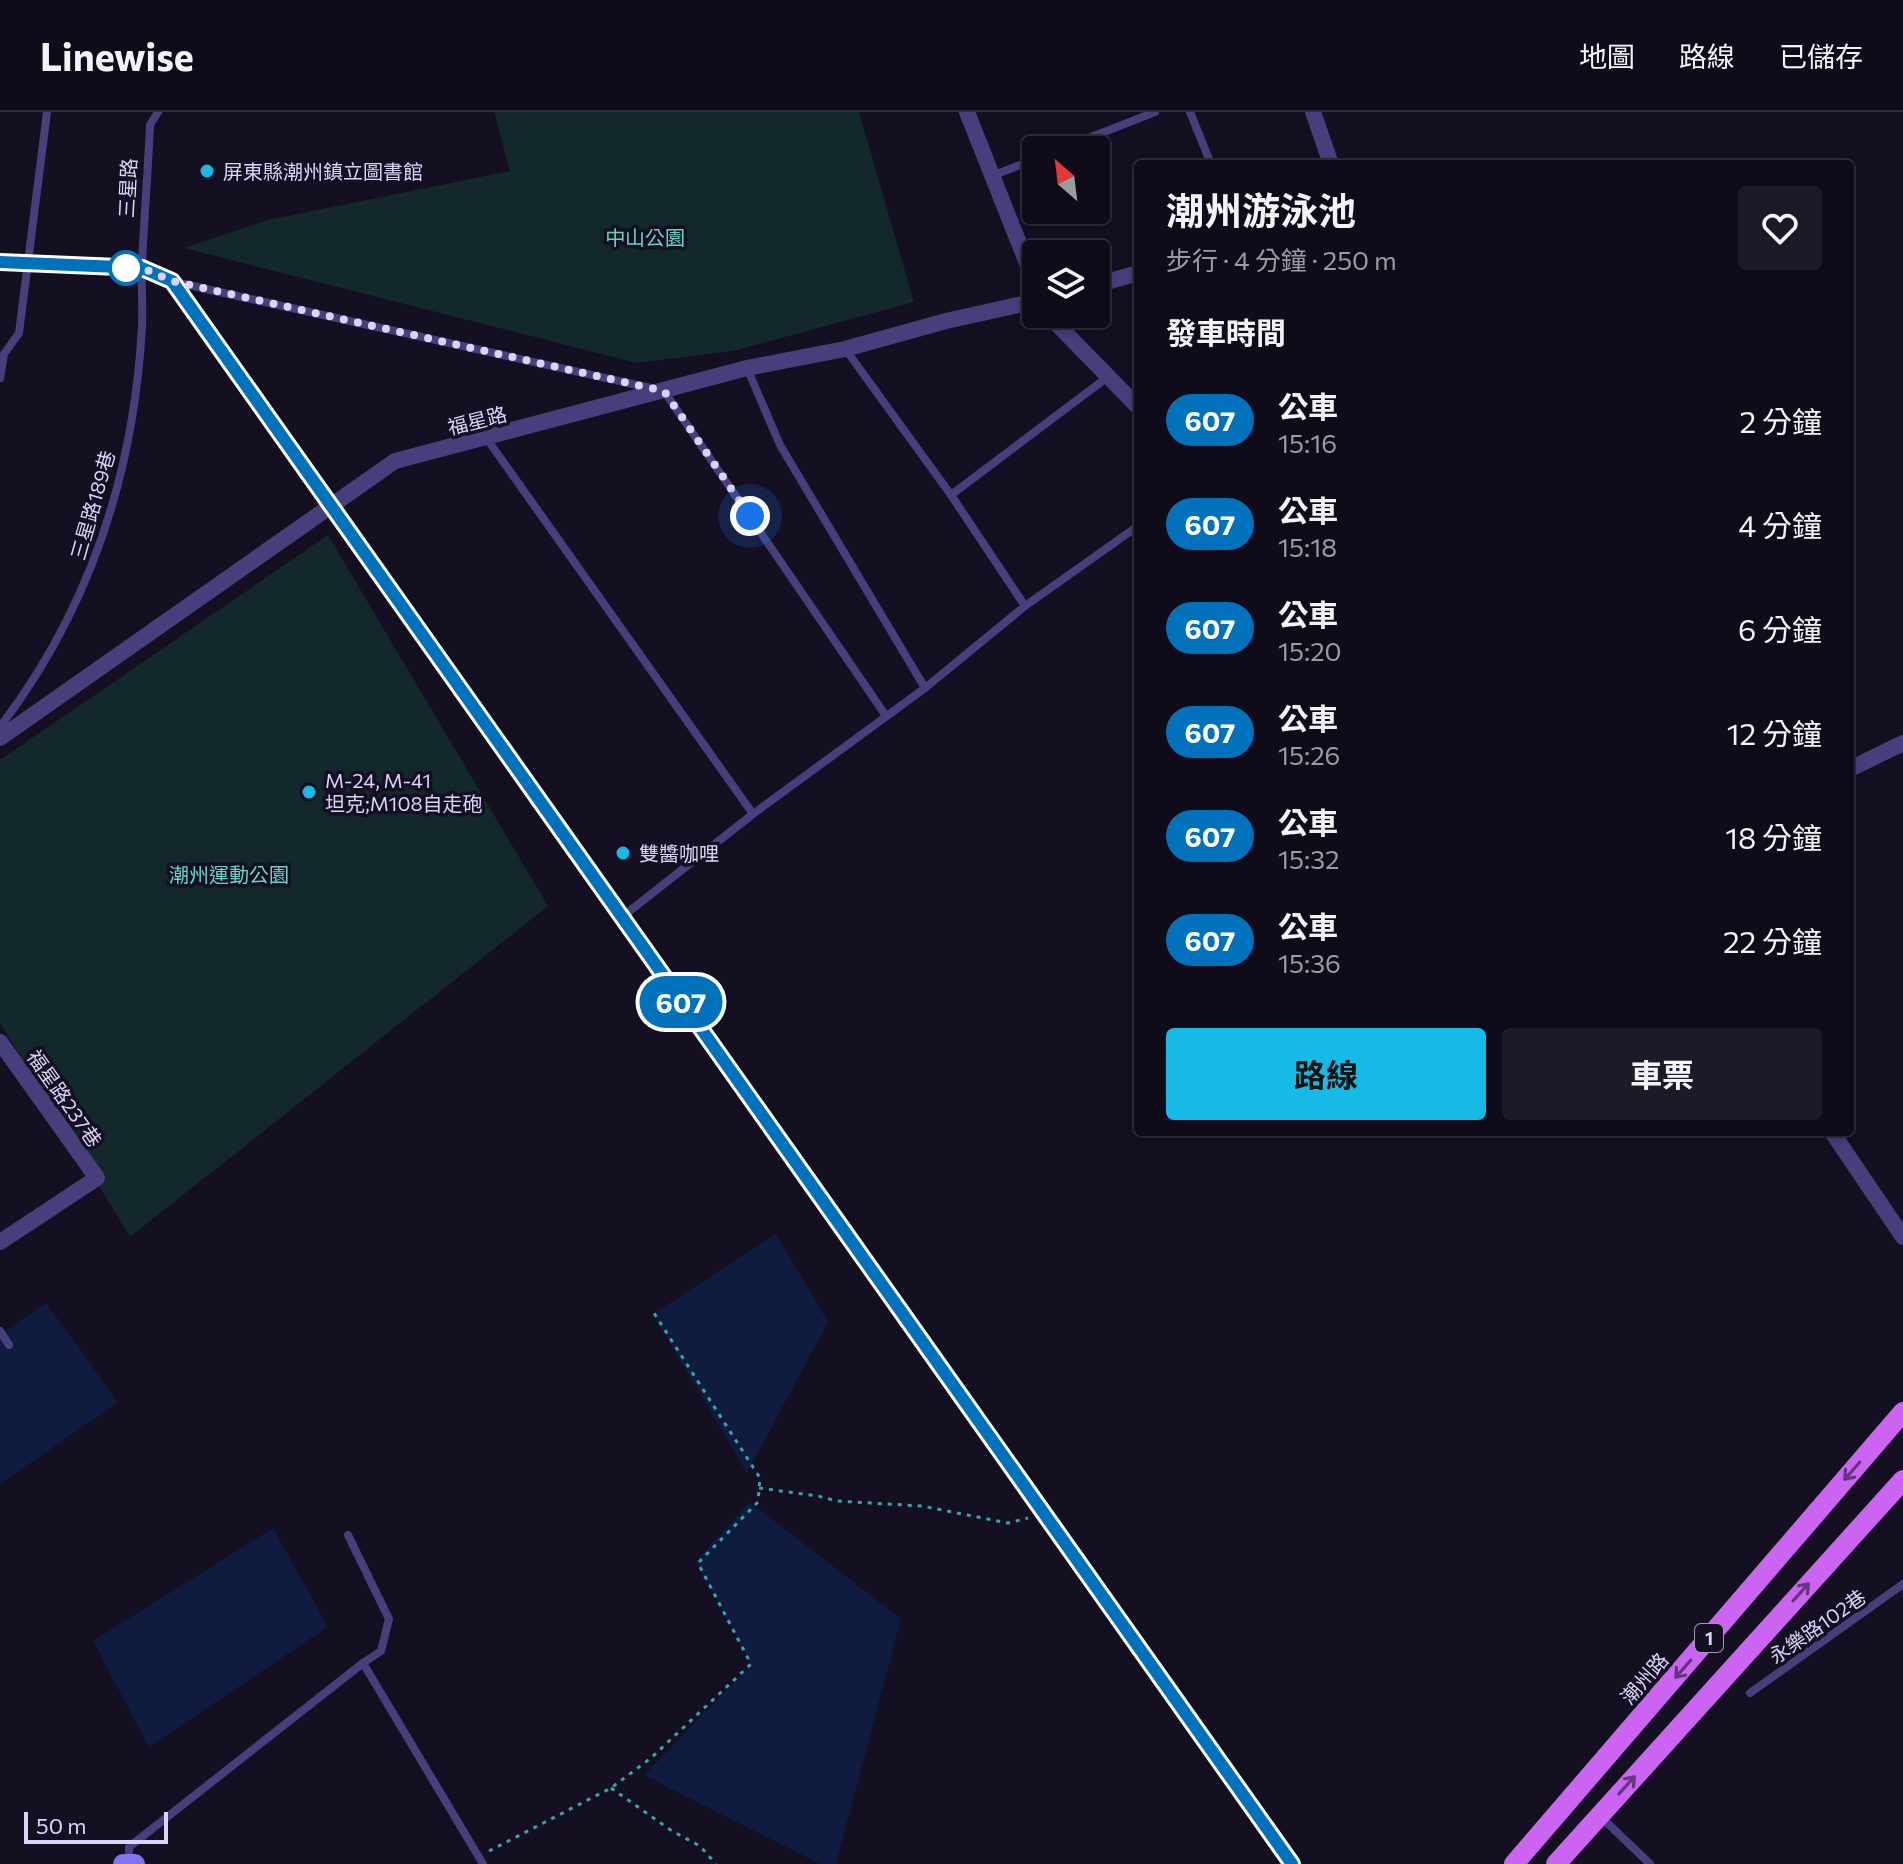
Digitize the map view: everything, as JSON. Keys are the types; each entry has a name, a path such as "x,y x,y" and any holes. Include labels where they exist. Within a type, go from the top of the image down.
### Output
{"main road":[{"name":"潮州路","path":"1514,1864 1903,1412"},
{"name":"1","path":"1556,1864 1903,1480"}],"street":[{"path":"967,112 1022,249"},
{"path":"1313,112 1330,160"},
{"path":"0,262 142,268 172,281 1293,1864"},
{"path":"1110,281 1134,274"},
{"name":"福星路","path":"0,738 395,461 747,368 845,349 1022,304"},
{"path":"1059,328 1134,403"},
{"path":"1854,767 1903,743"},
{"name":"福星路237巷","path":"0,1042 97,1178 0,1242"},
{"path":"1835,1136 1903,1237"}],"lane":[{"path":"0,378 4,354 19,333 47,112"},
{"name":"三星路","path":"142,268 150,125 158,112"},
{"path":"1094,136 1155,112"},
{"path":"1190,112 1209,160"},
{"path":"994,175 1022,164"},
{"name":"三星路189巷","path":"0,727 24,696 66,624 83,591 103,536 129,434 142,327 142,268"},
{"path":"172,281 664,391 886,716"},
{"path":"845,349 951,495 1025,606"},
{"path":"747,368 780,445 925,688"},
{"path":"951,495 1109,376"},
{"path":"487,439 753,814"},
{"path":"621,918 753,814 925,688 1025,606 1134,529"},
{"path":"0,1331 9,1345"},
{"path":"129,1864 129,1847 381,1651 389,1619 348,1535"},
{"name":"永樂路102巷","path":"1750,1693 1903,1584"},
{"path":"363,1663 481,1860"},
{"path":"1599,1816 1650,1864"}],"path":[{"path":"481,1860 611,1788 651,1758 751,1664 698,1563 758,1502 760,1478 652,1310"},
{"path":"759,1488 837,1501 922,1506 1008,1523 1045,1514"},
{"path":"611,1788 672,1831 700,1846 716,1864"}],"green space":[{"name":"中山公園","path":"494,112 859,112 914,302 733,351 637,363 184,248 268,220 510,171"},
{"name":"潮州運動公園","path":"328,535 548,906 130,1237 0,1023 0,760"}],"water":[{"path":"776,1234 828,1322 747,1473 653,1314"},
{"path":"46,1303 118,1402 0,1484 0,1335"},
{"path":"750,1502 901,1619 836,1864 820,1864 644,1775 751,1665 696,1561"},
{"path":"273,1528 328,1627 149,1747 93,1641"}],"bus line":[{"name":"607","path":"0,262 142,268 172,281 1292,1864"}],"place":[{"name":"屏東縣潮州鎮立圖書館","path":"207,171"},
{"name":"M-24, M-41 坦克;M108自走砲","path":"309,792"},
{"name":"雙醬咖哩","path":"623,853"}],"route":[{"path":"126,268 116,267 142,268 172,281 664,391 750,516"}]}
